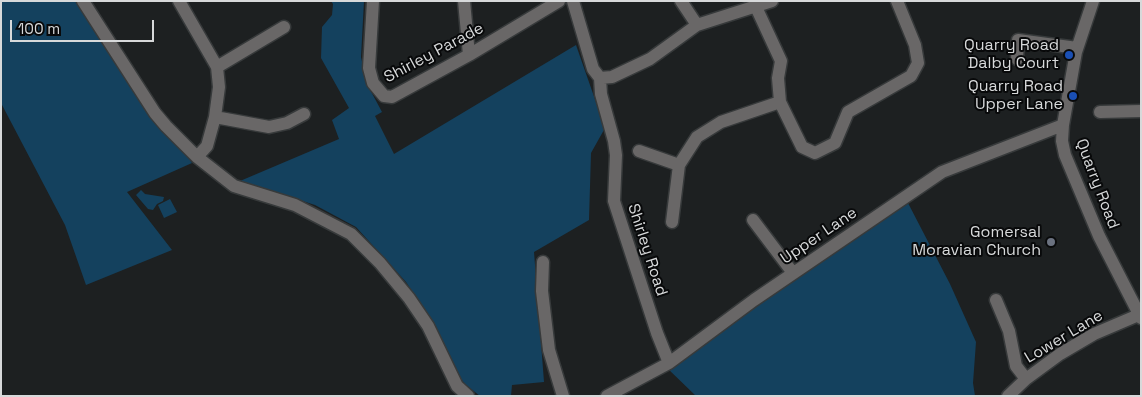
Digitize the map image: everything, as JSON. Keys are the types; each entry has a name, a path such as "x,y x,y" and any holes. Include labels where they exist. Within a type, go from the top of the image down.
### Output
{"street":[{"path":"83,1 155,113 198,157 234,186 295,204 350,234 380,263 409,298 428,326 457,386 468,396"},
{"path":"179,1 217,68 219,88 214,117 207,146 198,157"},
{"name":"Shirley Parade","path":"373,1 369,68 373,83 384,96 392,97 469,55 559,1"},
{"path":"464,1 469,55"},
{"name":"Shirley Road","path":"572,1 593,69 600,78 601,94 616,150 614,200 657,333 669,363"},
{"path":"681,1 697,25"},
{"path":"600,78 612,77 650,59 697,25 772,1"},
{"path":"756,7 780,61 778,78 780,102 802,147 815,153 835,143 848,112 911,76 918,64 915,45 897,1"},
{"name":"Quarry Road","path":"1093,1 1077,48 1063,125 1062,141 1065,155 1099,236 1140,316"},
{"path":"217,68 284,27"},
{"path":"1017,59 1018,40 1077,48"},
{"path":"672,222 679,165 697,137 721,122 780,102"},
{"path":"1100,112 1141,111"},
{"path":"214,117 269,127 287,123 304,114"},
{"name":"Upper Lane","path":"607,396 669,363 793,273 942,172 1063,125"},
{"path":"638,150 679,165"},
{"path":"752,220 793,273"},
{"path":"543,262 542,291 549,350 563,396"},
{"path":"996,300 1009,331 1016,366 1026,379"},
{"name":"Lower Lane","path":"1008,396 1026,379 1060,354 1094,334 1140,316"}],"shaded area":[{"path":"1,1 83,1 192,163 127,192 172,250 86,285 65,225 1,103"},
{"path":"331,1 364,1 361,57 367,84 382,112 375,116 394,154 576,45 605,128 591,153 589,220 534,252 544,382 512,385 511,396 480,396 455,373 434,324 406,282 356,227 315,205 240,181 339,139 332,120 349,108 321,58 322,27 332,15 333,4"},
{"path":"141,190 145,194 164,197 163,201 157,204 153,210 148,209 136,195"},
{"path":"170,199 177,212 164,218 158,205"},
{"path":"908,203 950,284 976,342 973,383 975,396 696,396 666,367 788,280"}],"place":[{"name":"Quarry Road Dalby Court","path":"1069,55"},
{"name":"Quarry Road Upper Lane","path":"1073,96"},
{"name":"Gomersal Moravian Church","path":"1051,242"}]}
